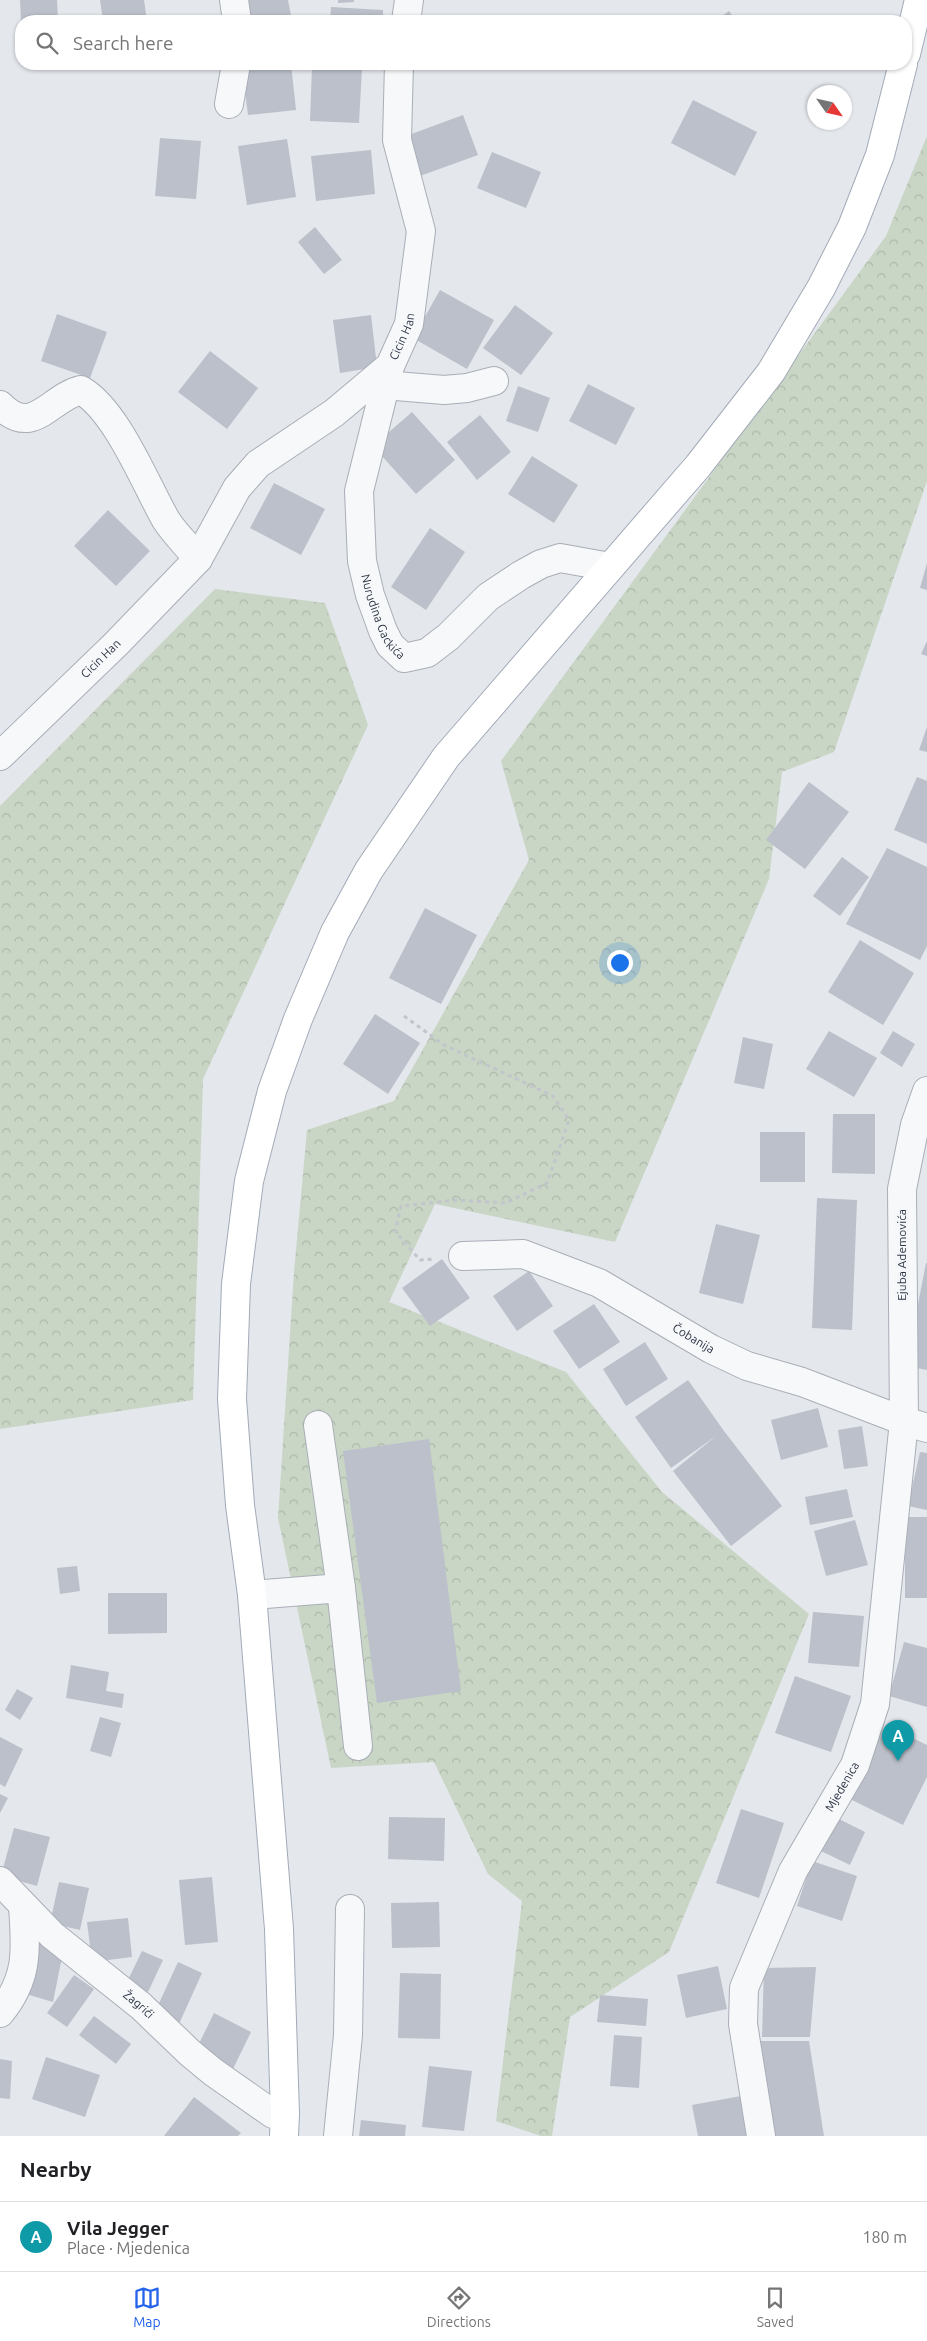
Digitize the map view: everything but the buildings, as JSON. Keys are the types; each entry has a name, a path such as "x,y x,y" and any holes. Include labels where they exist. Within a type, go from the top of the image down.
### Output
{"main road":[{"path":"912,29 919,0"},
{"path":"284,2125 279,1929 252,1595 240,1505 232,1399 236,1284 250,1181 272,1091 298,1019 348,909 369,870 446,757 698,466 771,372 813,302 852,227 880,155 901,70"}],"street":[{"path":"234,0 236,15"},
{"path":"407,15 409,0"},
{"path":"229,104 235,70"},
{"name":"Cicin Han","path":"0,756 116,644 198,559 237,488 258,464 387,375 409,324 421,231 397,140 399,70"},
{"path":"387,375 444,390 467,388 494,381"},
{"name":"Nurudina Gackića","path":"387,375 359,491 362,561 382,631 390,645 404,658 427,653 448,637 488,598 521,575 541,564 560,558 610,567"},
{"path":"0,405 6,411 22,419 40,416 70,392 81,390 93,397 116,429 168,522 198,559"},
{"name":"Ejuba Ademovića","path":"915,1425 902,1189 915,1126 927,1091"},
{"name":"Čobanija","path":"463,1256 523,1254 599,1283 711,1349 747,1366 802,1382 915,1425"},
{"path":"318,1425 342,1588 358,1746"},
{"name":"Mjedenica","path":"761,2136 743,2024 744,1988 793,1871 855,1765 875,1704 915,1425"},
{"path":"252,1595 342,1588"},
{"name":"Žagrići","path":"0,1881 23,1907 70,1950 141,2006 213,2072 273,2114 284,2125"},
{"path":"0,2013 7,2004 20,1978 26,1953 23,1907"},
{"path":"338,2136 348,2035 350,1909"}],"path":[{"path":"404,1016 444,1045 553,1096 569,1120 547,1183 506,1203 457,1200 400,1206 394,1231 420,1260 463,1256"}],"green space":[{"path":"927,136 927,481 834,752 782,772 769,879 615,1242 435,1204 389,1302 566,1372 662,1492 809,1614 669,1952 570,2017 552,2136 541,2136 496,2121 522,1901 488,1874 434,1762 331,1768 278,1518 294,1272 307,1130 394,1101 529,860 501,761 886,236"},
{"path":"215,589 325,603 368,725 203,1079 193,1400 0,1429 0,806"}],"place":[{"name":"Vila Jegger","path":"898,1761"}]}
